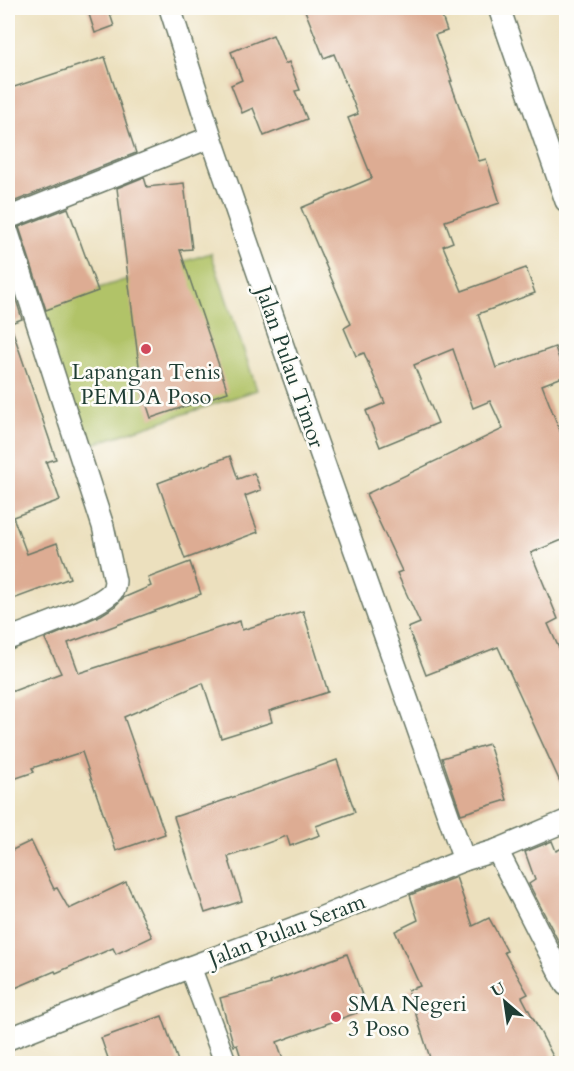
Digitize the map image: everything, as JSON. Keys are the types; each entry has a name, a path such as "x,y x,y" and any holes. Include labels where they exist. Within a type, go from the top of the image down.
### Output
{"street":[{"name":"Jalan Pulau Timor","path":"170,8 211,137 297,387 464,860"},
{"path":"499,8 567,201"},
{"path":"8,218 211,137"},
{"path":"8,233 103,526 115,580 108,596 65,618 8,639"},
{"name":"Jalan Pulau Seram","path":"8,1039 567,821"},
{"path":"497,850 567,985"},
{"path":"190,968 226,1064"}],"green space":[{"name":"Lapangan Tenis PEMDA Poso","path":"211,253 257,390 81,448 35,308"}],"building":[{"path":"87,8 108,8 114,26 95,33"},
{"path":"304,8 439,8 447,31 435,35 479,161 486,159 500,203 445,221 453,242 443,246 462,291 526,268 535,293 478,314 496,368 555,347 565,376 542,385 567,449 567,538 531,553 558,619 548,624 567,666 567,797 498,647 426,675 408,628 420,623 397,573 402,571 366,494 503,429 490,401 473,408 453,349 414,365 438,423 380,447 366,411 385,403 364,353 356,356 344,328 351,324 301,208 372,178 348,118 358,114 334,54 324,58"},
{"path":"273,35 285,64 289,62 300,90 295,91 307,119 264,136 253,108 242,113 231,85 242,80 231,52"},
{"path":"105,57 136,153 8,204 8,89"},
{"path":"144,177 147,187 184,183 192,249 180,250 228,392 151,418 142,390 117,188"},
{"path":"68,208 98,291 46,310 19,227"},
{"path":"8,273 22,319 8,324"},
{"path":"8,326 11,326 56,459 46,462 60,500 13,517 27,554 57,543 70,578 8,601"},
{"path":"230,456 238,479 254,473 261,490 245,496 258,532 185,559 158,483"},
{"path":"190,562 201,594 68,643 79,673 240,621 242,630 303,611 328,692 269,711 272,722 221,738 203,683 124,717 165,834 116,851 82,752 32,768 34,772 8,781 8,693 61,673 45,639 101,615 123,598 151,586 148,578"},
{"path":"489,744 507,800 461,814 442,758"},
{"path":"337,760 355,812 316,826 320,835 290,846 287,836 228,857 242,901 205,913 174,817"},
{"path":"31,841 54,889 57,888 69,909 126,882 152,937 116,954 113,948 8,991 8,852"},
{"path":"552,841 556,851 567,846 567,958 529,884 535,880 525,852"},
{"path":"456,877 473,926 489,918 507,951 504,952 528,994 522,997 557,1064 432,1064 408,990 420,986 395,931 418,920 410,895"},
{"path":"347,954 367,1009 277,1042 285,1064 243,1064 237,1045 234,1046 220,998 271,984 270,982"},
{"path":"162,1016 179,1064 110,1064 101,1038"}],"place":[{"name":"Lapangan Tenis PEMDA Poso","path":"146,349"},
{"name":"SMA Negeri 3 Poso","path":"336,1017"}]}
